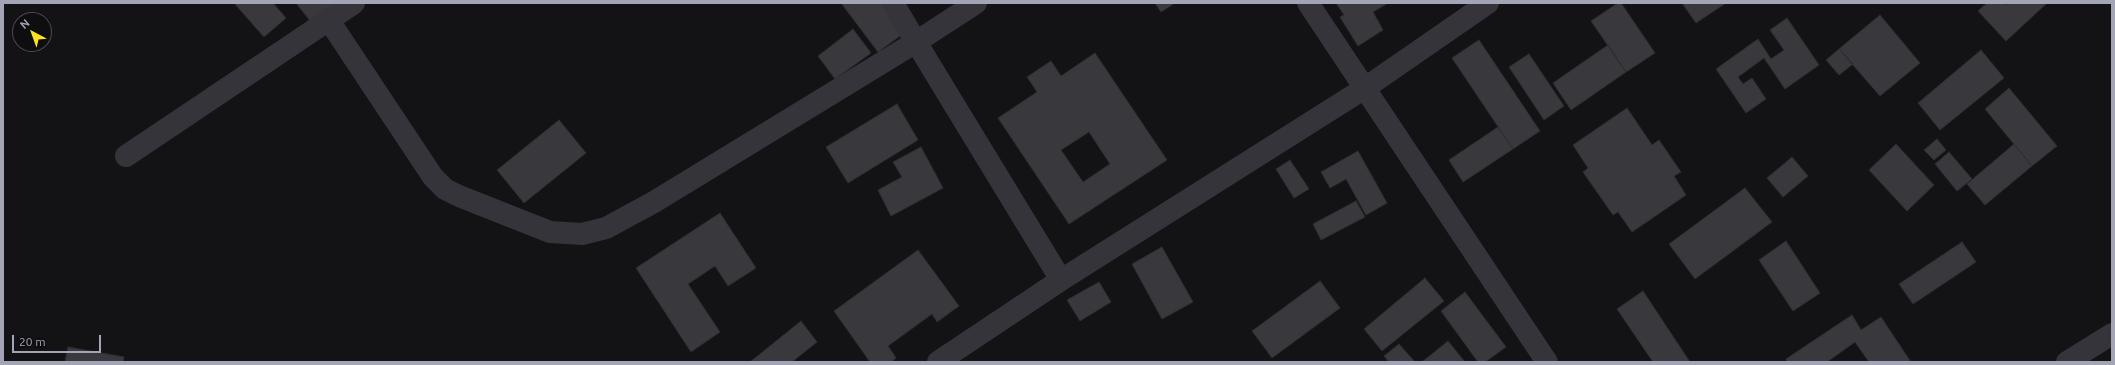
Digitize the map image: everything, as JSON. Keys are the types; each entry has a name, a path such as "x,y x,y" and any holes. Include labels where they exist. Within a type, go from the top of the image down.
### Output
{"street":[{"path":"126,156 328,19 354,3"},
{"path":"893,3 1061,280"},
{"path":"328,19 433,177 445,189 458,196 550,232 582,234 606,228 654,202 916,42 976,3"},
{"path":"1308,3 1547,362"},
{"path":"938,362 1061,280 1365,88 1488,3"},
{"path":"2067,362 2112,334"}],"building":[{"path":"234,3 273,3 286,18 264,37"},
{"path":"296,3 335,3 311,22"},
{"path":"841,3 891,3 904,33 878,52"},
{"path":"1155,3 1175,3 1161,12"},
{"path":"1336,3 1388,3 1373,12 1383,30 1358,46 1340,17 1344,15"},
{"path":"1618,3 1621,3 1655,53 1626,72 1591,21"},
{"path":"1682,3 1726,3 1696,23"},
{"path":"1987,3 2004,3 2006,5 2009,3 2047,3 2006,41 1978,11"},
{"path":"1880,15 1920,63 1880,96 1839,49"},
{"path":"1787,18 1819,65 1785,89 1764,58 1738,77 1743,84 1752,78 1766,99 1746,113 1716,69 1758,39 1771,59 1784,50 1770,30"},
{"path":"853,29 871,53 835,79 818,56"},
{"path":"1479,40 1540,131 1513,149 1452,58"},
{"path":"1608,45 1626,72 1571,110 1553,83"},
{"path":"1839,49 1853,64 1839,75 1826,60"},
{"path":"1981,50 2004,78 1940,130 1918,103"},
{"path":"1095,53 1167,160 1069,224 998,118 1037,92 1027,77 1051,61 1061,76","holes":["1089,132 1110,164 1083,182 1061,150"]},
{"path":"1529,54 1564,106 1544,120 1509,67"},
{"path":"2009,88 2057,146 2032,166 1985,109"},
{"path":"897,104 918,140 848,183 826,147"},
{"path":"1627,108 1652,145 1659,140 1681,172 1674,176 1686,195 1632,232 1618,212 1613,215 1583,172 1588,168 1573,145"},
{"path":"559,120 586,153 524,203 497,170"},
{"path":"1498,127 1513,149 1463,182 1449,160"},
{"path":"1937,139 1946,150 1934,160 1924,150"},
{"path":"1896,144 1934,185 1907,211 1869,170"},
{"path":"2014,144 2032,166 1985,205 1967,184"},
{"path":"921,147 943,188 891,216 878,190 902,177 893,162"},
{"path":"1358,151 1387,203 1366,215 1346,179 1330,188 1321,172"},
{"path":"1949,152 1972,179 1957,191 1935,164"},
{"path":"1792,157 1808,176 1783,197 1767,178"},
{"path":"1290,160 1309,189 1294,198 1276,169"},
{"path":"1745,188 1772,222 1695,279 1669,244"},
{"path":"1356,201 1365,217 1321,240 1313,224"},
{"path":"720,213 756,268 728,286 715,266 688,284 720,332 691,352 636,268"},
{"path":"1786,241 1820,293 1793,311 1759,260"},
{"path":"1962,242 1976,262 1913,304 1899,284"},
{"path":"1162,247 1193,302 1162,319 1132,264"},
{"path":"918,250 959,306 937,322 932,314 888,346 896,358 891,362 870,362 834,311"},
{"path":"1425,278 1444,301 1382,351 1364,329"},
{"path":"1320,281 1340,308 1272,358 1252,331"},
{"path":"1099,282 1111,302 1080,321 1067,300"},
{"path":"1643,291 1690,362 1653,362 1617,309"},
{"path":"1465,292 1506,347 1485,362 1478,362 1441,311"},
{"path":"1852,315 1861,330 1881,317 1911,362 1869,362 1855,342 1827,362 1787,362 1786,359"},
{"path":"801,321 817,342 792,362 750,362"},
{"path":"1448,341 1465,362 1422,362"},
{"path":"1399,344 1415,362 1389,362 1384,356"},
{"path":"68,347 124,357 123,362 65,362"}]}
